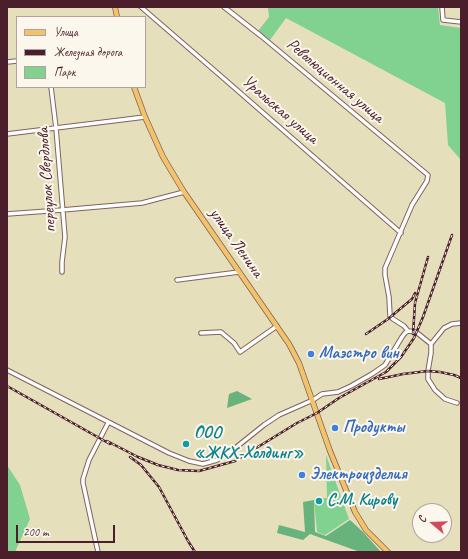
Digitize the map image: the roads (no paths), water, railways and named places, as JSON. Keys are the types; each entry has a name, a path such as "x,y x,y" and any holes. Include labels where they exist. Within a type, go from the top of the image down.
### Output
{"main road":[{"name":"улица Ленина","path":"134,88 145,117 163,157 184,192 289,344 299,363 330,451 355,512 366,530 388,552"}],"street":[{"name":"Уральская улица","path":"141,7 401,233"},
{"name":"Революционная улица","path":"224,7 428,175 427,181 412,205 401,233"},
{"path":"442,7 443,20 461,22"},
{"name":"переулок Свердлова","path":"51,88 65,237 62,272"},
{"path":"7,134 145,117"},
{"path":"7,214 142,203 184,192"},
{"path":"401,233 386,268 385,275 389,297 390,316 404,326 408,331"},
{"path":"177,280 240,272"},
{"path":"457,403 445,400 435,390 428,379 428,371 431,344 444,328 452,324 461,323"},
{"path":"201,333 221,332 234,343 240,352 277,326"},
{"path":"7,370 169,453 189,461 204,464 217,460 234,449 279,415 313,400 322,394 338,392 372,374 384,365 404,333 408,331 416,332 431,344"},
{"path":"98,552 83,479 89,460 108,423"}],"railway":[{"path":"107,441 138,457 158,465 178,470 199,471 235,461 297,423 317,413 339,398 386,372 401,357 414,338 452,235"},
{"path":"413,334 415,303 428,257"},
{"path":"366,334 388,319 412,299 415,293"},
{"path":"379,379 428,371 440,372 461,378"},
{"path":"7,386 110,444"},
{"path":"130,457 141,465 159,487 195,552"}],"place":[{"name":"Маэстро вин","path":"311,354"},
{"name":"Продукты","path":"335,428"},
{"name":"ООО «ЖКХ-Холдинг»","path":"186,444"},
{"name":"Электроизделия","path":"302,475"},
{"name":"С.М. Кирову","path":"319,501"}]}
